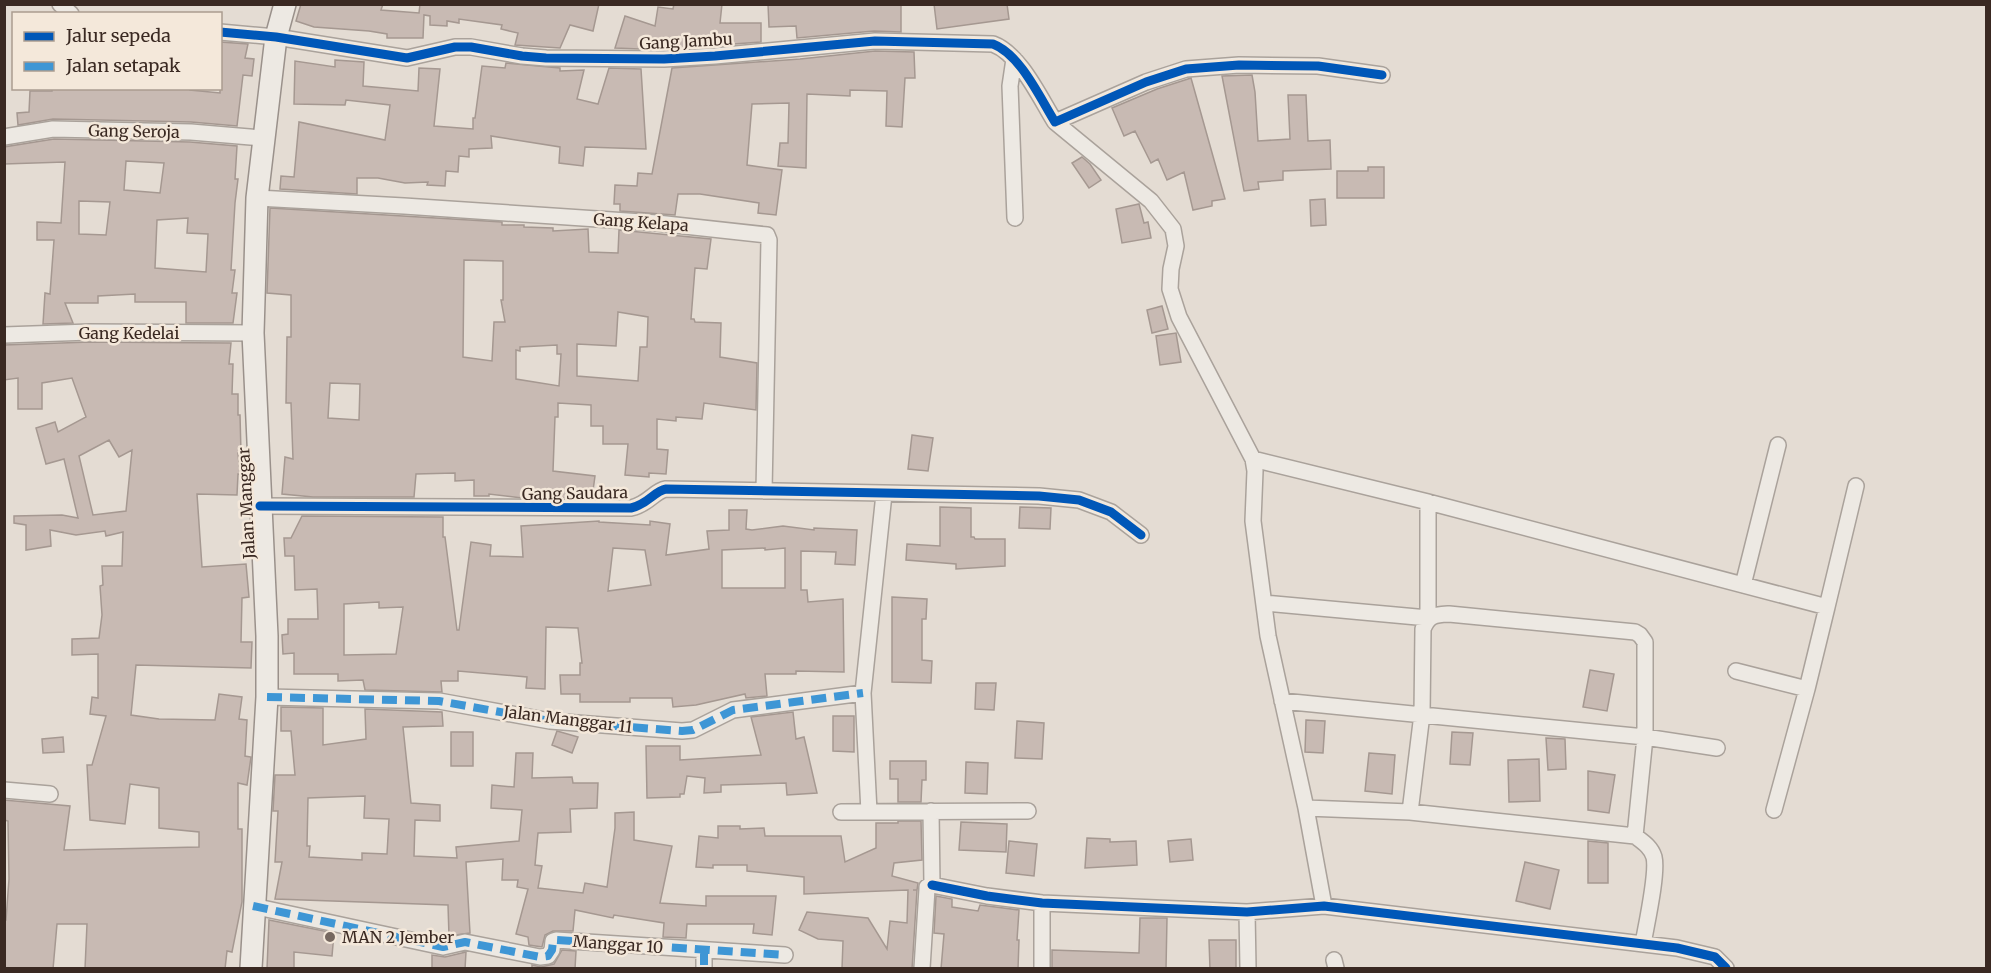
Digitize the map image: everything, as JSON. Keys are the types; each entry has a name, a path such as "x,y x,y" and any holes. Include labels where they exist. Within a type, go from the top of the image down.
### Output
{"main road":[{"name":"Jalan Manggar","path":"251,969 267,697 267,636 253,333 257,198 276,37 285,4"}],"street":[{"name":"Gang Jambu","path":"222,32 276,37 407,58 455,47 471,47 546,58 664,59 875,40 993,44 1003,48 1062,119 1151,201 1173,230 1176,246 1170,289 1179,317 1253,459"},
{"path":"1014,59 1010,86 1015,218"},
{"path":"1062,119 1146,82 1186,69 1239,65 1318,66 1382,75"},
{"name":"Gang Seroja","path":"4,137 53,129 191,132 263,138"},
{"name":"Gang Kelapa","path":"257,198 657,223 767,234 769,240 764,491"},
{"name":"Gang Kedelai","path":"4,335 90,332 253,333"},
{"path":"1743,585 1778,445"},
{"path":"1316,905 1306,807 1268,636 1253,522 1255,471 1253,459 1428,502 1827,607"},
{"path":"1774,810 1807,689 1856,486"},
{"name":"Gang Saudara","path":"260,506 615,509 640,506 647,503 658,492 666,489 1039,496 1079,500 1111,512 1141,535"},
{"path":"868,812 863,693 884,494"},
{"path":"1410,812 1422,714 1423,629 1428,618 1428,502"},
{"path":"1264,603 1428,618 1449,614 1635,632 1640,635 1645,642 1645,737 1635,836"},
{"path":"1736,671 1807,689"},
{"name":"Jalan Manggar 11","path":"267,697 439,700 558,722 682,731 693,730 733,710 863,693"},
{"path":"1282,700 1645,737 1717,748"},
{"path":"4,790 50,794"},
{"path":"1306,807 1410,812 1635,836 1647,844 1654,858 1652,892 1642,944"},
{"path":"931,811 932,885"},
{"path":"841,812 1028,811"},
{"path":"922,969 927,887 932,885 987,896 1042,903 1247,912 1316,905 1677,948 1715,957 1726,969"},
{"path":"1042,903 1042,969"},
{"name":"Manggar 10","path":"254,906 443,947 465,942 540,957 548,956 552,950 553,941 556,940 785,955"},
{"path":"1247,912 1248,969"},
{"path":"704,950 704,969"}],"building":[{"path":"301,4 383,4 381,10 419,13 420,4 599,4 593,31 570,25 560,48 515,45 518,33 501,29 502,25 459,19 459,23 447,21 447,26 430,25 430,16 424,15 423,38 387,38 387,34 369,31 314,27 296,21"},
{"path":"674,4 722,4 720,23 761,23 761,42 664,49 640,44 640,49 615,48 625,16 655,26 658,7 673,9"},
{"path":"768,4 901,4 901,32 874,31 797,38 796,26 769,27"},
{"path":"934,4 1007,4 1009,19 937,29"},
{"path":"222,42 248,44 245,58 254,59 252,76 243,75 237,126 191,122 53,119 18,125 17,113 29,112 30,91 190,90 220,93 222,90"},
{"path":"875,51 914,52 915,78 905,78 902,127 886,126 887,91 850,90 850,96 807,94 806,168 778,166 780,143 788,143 789,103 752,104 747,165 782,170 776,215 758,213 759,203 700,194 678,194 675,215 620,211 620,204 614,204 615,185 637,186 638,173 652,174 672,68"},
{"path":"335,60 364,62 363,86 418,91 419,68 440,69 434,126 473,129 482,66 505,68 506,63 560,68 560,71 584,70 577,99 598,104 609,68 641,69 646,149 585,147 583,166 559,163 560,147 491,136 492,148 469,149 469,157 459,156 458,172 446,171 445,186 427,185 428,182 405,183 378,178 357,178 357,194 280,189 281,176 294,177 299,122 385,140 390,105 346,100 345,105 294,104 295,61 335,67"},
{"path":"1252,75 1258,141 1290,139 1288,95 1306,95 1308,141 1330,140 1331,169 1283,171 1283,180 1258,182 1259,189 1244,191 1222,76"},
{"path":"1191,78 1225,199 1212,201 1212,206 1193,210 1184,172 1167,180 1158,159 1151,163 1135,131 1124,136 1112,108"},
{"path":"54,139 190,142 237,146 235,179 238,179 231,270 235,270 232,293 237,293 233,323 186,323 186,302 135,302 135,294 98,296 98,303 65,303 73,323 43,324 45,293 50,294 54,240 37,240 37,222 61,223 65,162 4,164 4,147","holes":["126,161 164,163 160,193 124,190","79,201 110,202 106,235 79,234","188,218 187,233 208,234 206,272 155,268 157,220"]},
{"path":"1082,157 1101,180 1089,188 1072,163"},
{"path":"1368,167 1384,167 1384,198 1337,198 1337,171 1368,171"},
{"path":"1325,199 1326,225 1311,226 1310,200"},
{"path":"1139,204 1144,223 1148,222 1151,238 1122,243 1116,209"},
{"path":"270,208 502,222 502,225 553,228 553,231 588,229 589,252 618,253 619,230 711,239 707,269 695,268 691,319 695,322 721,323 720,357 757,363 756,410 704,403 702,419 676,417 676,421 657,419 657,449 668,450 666,474 649,473 649,477 625,475 628,444 603,444 603,426 591,426 591,405 558,403 558,417 555,417 553,471 595,476 592,498 522,498 489,494 489,496 474,496 474,480 455,481 455,473 416,474 414,497 313,497 282,494 285,457 293,459 291,403 286,403 287,337 291,337 291,295 267,293","holes":["464,260 503,261 503,300 501,300 505,322 494,322 492,361 463,357","618,312 648,317 647,347 640,347 638,381 577,376 577,344 616,346","557,345 557,354 561,354 559,386 516,379 516,350 520,351 520,347","330,383 360,384 359,420 328,418"]},
{"path":"1162,306 1168,329 1152,333 1147,310"},
{"path":"1176,333 1181,362 1160,365 1156,336"},
{"path":"90,342 231,343 229,364 233,364 232,394 238,394 238,415 240,415 241,453 238,453 240,474 238,474 237,495 197,494 202,567 246,564 249,597 242,598 241,642 252,642 251,668 136,665 131,715 159,719 215,720 219,694 242,697 239,719 247,720 245,756 251,757 247,785 238,783 238,829 242,829 242,902 232,952 227,951 225,969 85,969 87,924 57,924 53,969 4,969 4,920 6,920 9,879 8,821 4,820 4,800 70,806 64,850 199,847 199,832 159,828 159,788 130,784 125,824 90,820 87,765 92,765 106,716 90,714 92,697 98,698 98,654 72,655 72,639 99,638 102,615 100,586 103,585 102,566 122,566 123,532 106,536 105,531 76,535 50,530 51,546 26,550 26,525 14,523 14,516 62,515 78,518 64,459 46,464 36,428 55,422 58,432 86,417 72,378 42,383 42,409 18,409 18,378 4,380 4,345","holes":["109,440 119,457 132,450 126,511 93,515 79,456"]},
{"path":"912,435 933,438 928,471 908,469"},
{"path":"940,507 971,508 971,537 1005,539 1005,566 956,569 956,564 906,560 907,544 940,546"},
{"path":"1020,507 1051,508 1050,529 1019,528"},
{"path":"729,510 747,510 746,529 783,526 814,530 814,528 857,530 855,565 835,564 836,552 801,551 801,590 807,590 808,602 843,599 844,672 796,671 796,674 765,674 767,696 746,698 745,694 696,705 673,707 672,698 630,698 630,702 580,702 580,694 561,694 560,675 580,675 580,663 582,663 578,628 546,627 545,689 526,688 527,677 458,671 458,681 441,681 442,692 365,690 363,680 338,681 338,674 294,674 294,653 283,654 282,635 288,634 288,619 318,619 317,589 295,590 294,556 285,556 284,538 291,538 302,516 443,517 443,537 445,537 457,630 459,630 471,542 491,545 490,556 523,557 521,526 599,521 650,525 650,521 670,524 666,555 709,549 707,531 729,530","holes":["613,548 645,550 651,585 608,591","765,548 765,550 785,548 785,588 722,588 722,550","379,602 379,608 403,607 396,654 344,655 344,604"]},
{"path":"892,597 927,599 926,619 922,619 922,660 932,661 931,683 892,682"},
{"path":"1590,670 1614,674 1607,711 1583,707"},
{"path":"976,683 996,683 994,710 975,709"},
{"path":"281,707 323,708 323,745 366,739 365,709 442,712 443,726 403,727 411,803 440,805 440,821 415,820 414,856 457,858 456,847 519,841 522,810 491,808 492,785 514,787 516,753 533,753 532,778 572,777 573,783 598,783 597,808 570,809 571,832 538,833 535,865 542,866 538,888 583,893 585,883 607,887 615,813 634,812 634,840 672,846 660,903 706,906 706,896 776,896 772,935 753,933 754,924 687,924 686,938 663,937 664,923 614,915 613,918 575,910 573,931 553,931 545,935 542,947 529,945 528,937 516,934 528,889 517,887 518,880 502,880 503,859 466,862 470,933 449,936 448,905 275,899 282,862 275,862 278,811 273,811 275,775 295,775 291,731 281,731","holes":["365,796 364,818 389,819 387,854 362,853 362,860 309,857 310,846 307,846 308,798"]},
{"path":"793,712 796,739 804,737 817,793 787,795 786,783 721,785 721,792 704,793 705,778 687,776 684,794 680,794 680,797 647,798 646,746 680,746 680,760 761,755 751,717"},
{"path":"833,716 854,716 854,752 833,751"},
{"path":"1306,720 1325,721 1323,753 1305,752"},
{"path":"1017,721 1044,723 1042,759 1015,758"},
{"path":"557,731 578,737 572,753 552,745"},
{"path":"451,732 473,732 473,766 451,766"},
{"path":"1452,732 1473,733 1470,765 1450,764"},
{"path":"63,737 64,752 43,753 42,739"},
{"path":"1546,738 1565,739 1566,769 1548,770"},
{"path":"1369,753 1395,755 1392,794 1365,791"},
{"path":"1539,759 1540,801 1509,802 1508,760"},
{"path":"890,761 926,761 926,780 922,780 921,802 898,802 898,779 890,779"},
{"path":"966,762 988,763 987,794 965,793"},
{"path":"1588,771 1615,775 1609,813 1588,810"},
{"path":"898,821 921,821 922,860 894,863 892,876 918,883 912,969 842,969 843,941 818,939 799,930 807,912 868,918 887,949 890,921 907,923 908,890 804,894 804,877 747,871 747,865 696,867 699,836 718,838 718,826 740,826 740,829 764,828 765,836 841,836 845,862 876,848 876,823 898,823"},
{"path":"961,822 1007,824 1006,852 959,850"},
{"path":"1087,838 1110,839 1110,842 1136,841 1137,865 1085,868"},
{"path":"1191,839 1193,860 1170,862 1168,841"},
{"path":"1009,841 1037,844 1034,876 1006,873"},
{"path":"1588,841 1608,843 1608,883 1588,883"},
{"path":"1525,862 1559,870 1550,909 1516,901"},
{"path":"936,896 952,899 952,907 978,911 980,905 1019,910 1018,969 941,969 944,934 934,933"},
{"path":"1140,918 1167,918 1166,969 1052,969 1052,950 1139,953"},
{"path":"269,920 334,933 332,956 294,952 294,969 267,969"},
{"path":"1209,940 1236,940 1236,969 1210,969"},
{"path":"562,950 576,951 575,969 532,969 532,965 541,967 554,964"},
{"path":"466,952 465,969 432,969 432,955 445,957"}],"marked path":[{"path":"267,697 439,701 550,721 682,731 693,730 733,710 863,693"},
{"path":"253,906 443,947 465,942 540,957 548,956 552,950 553,941 556,940 785,955"},
{"path":"704,950 704,968"}],"cycle path":[{"path":"222,32 276,37 407,58 455,47 471,47 546,58 664,59 875,41 993,44 1003,49 1021,67 1055,122 1146,82 1186,69 1239,65 1318,66 1382,75"},
{"path":"260,506 631,508 666,489 1039,496 1079,500 1111,512 1141,535"},
{"path":"932,885 987,896 1042,903 1247,912 1324,906 1677,948 1715,957 1726,968"}],"place":[{"name":"MAN 2 Jember","path":"330,937"}]}
